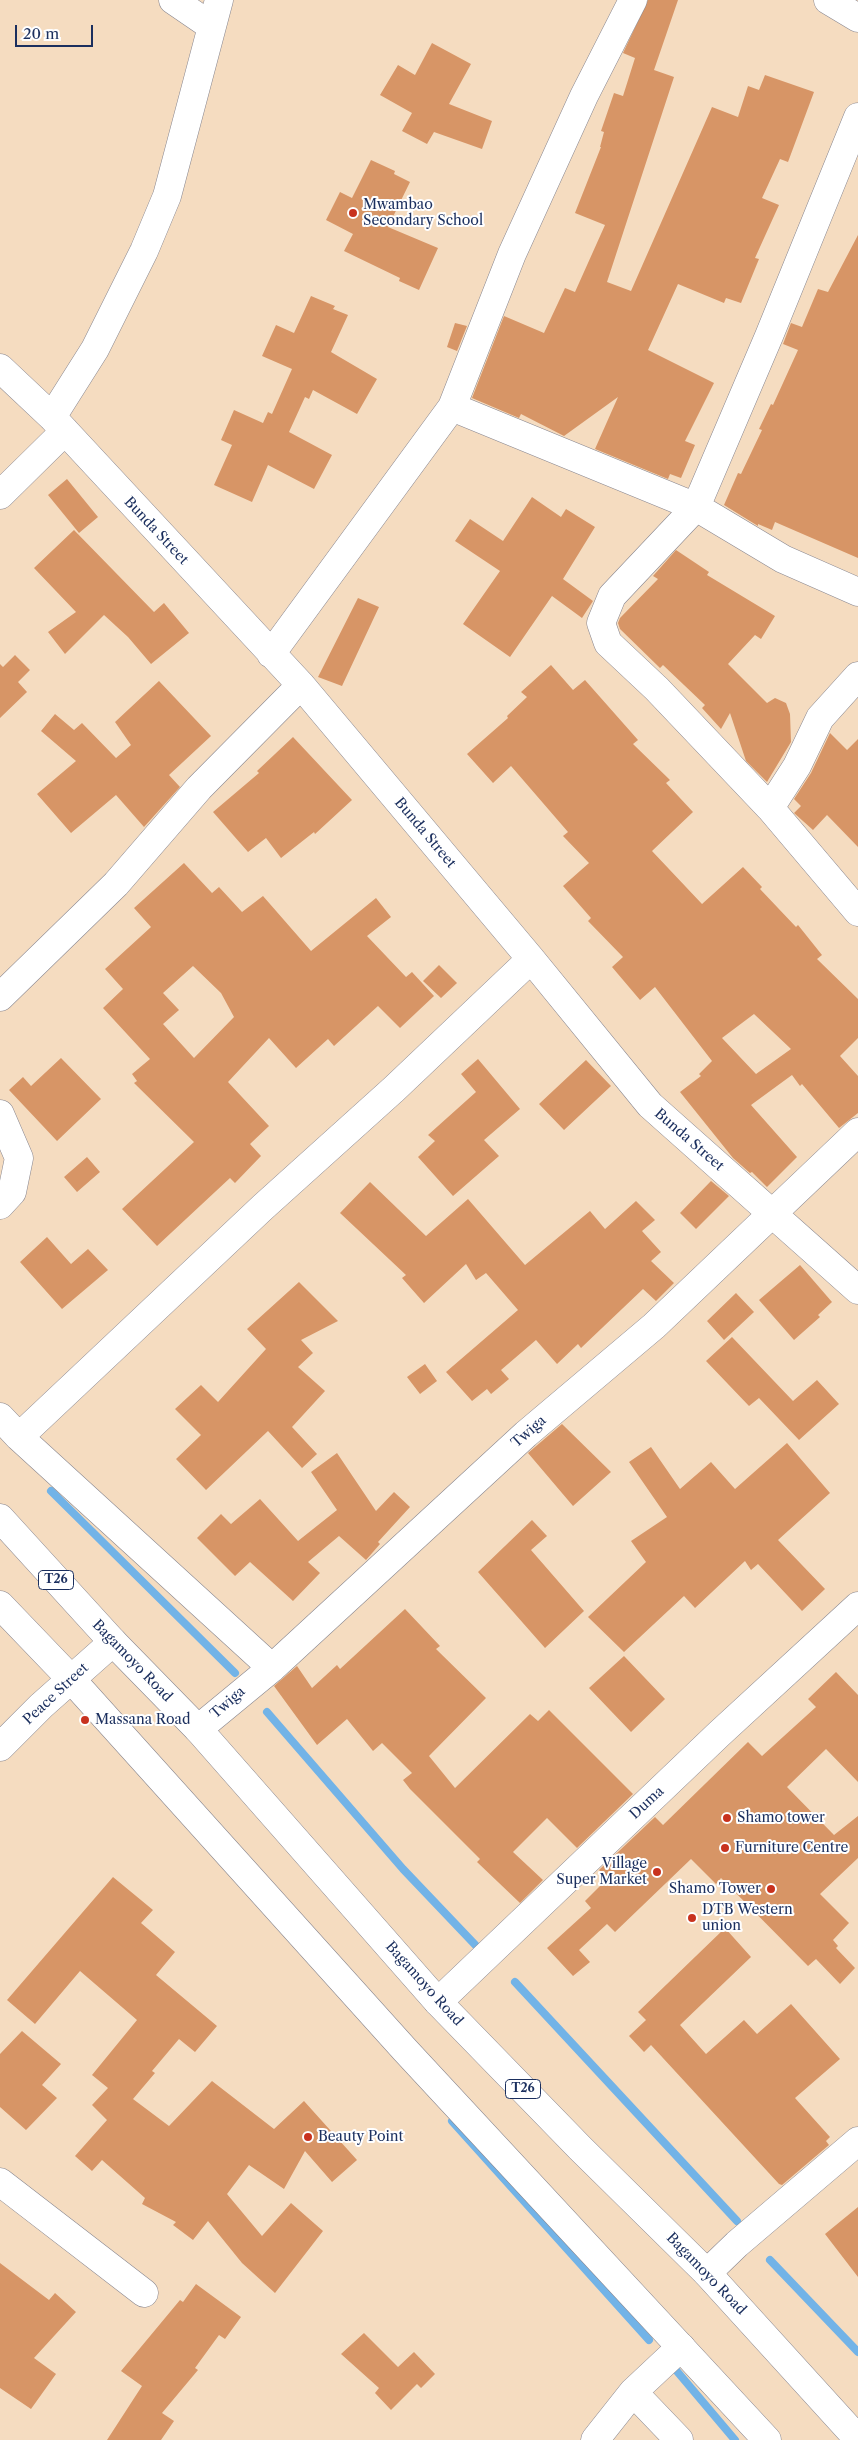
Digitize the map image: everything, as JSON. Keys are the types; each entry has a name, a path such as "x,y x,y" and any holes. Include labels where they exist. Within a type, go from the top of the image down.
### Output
{"main road":[{"path":"173,0 211,26"},
{"path":"0,495 58,424 144,251 167,196 193,104 219,0"},
{"path":"271,654 452,407 512,254 584,96 633,0"},
{"path":"828,0 858,18"},
{"path":"858,118 773,327 696,507 612,596 601,622 608,643 657,689 770,808 858,912"},
{"name":"Bunda Street","path":"0,368 58,424 301,685 531,959 650,1106 858,1290"},
{"path":"452,407 696,507 783,559 858,592"},
{"path":"770,808 797,766 820,718 858,676"},
{"path":"0,997 116,884 199,788 301,685"},
{"path":"19,1437 263,1207 394,1088 531,959"},
{"path":"0,1114 19,1158 12,1192 0,1205"},
{"name":"Twiga","path":"198,1729 272,1668 526,1434 654,1326 858,1132"},
{"path":"0,1416 19,1437 272,1668"},
{"name":"Bagamoyo Road","path":"0,1518 112,1642 198,1729 438,2002 580,2148 707,2273 858,2439"},
{"path":"0,1605 71,1679 412,2057 767,2440"},
{"name":"Duma","path":"438,2002 719,1734 858,1606"},
{"name":"Peace Street","path":"0,1748 112,1642"},
{"path":"707,2273 737,2244 858,2141"},
{"path":"0,2182 144,2293"},
{"path":"595,2440 633,2392 681,2347"},
{"path":"633,2392 679,2440"}],"building":[{"path":"648,0 678,0 654,70 674,77 607,282 631,291 712,107 738,117 748,86 759,90 765,75 814,92 788,162 780,159 762,198 779,205 755,258 759,259 741,303 726,298 724,303 678,284 648,350 714,383 685,441 695,445 681,478 670,474 668,479 595,449 618,397 564,436 521,414 519,418 472,398 504,316 544,333 565,288 575,292 605,225 575,213 601,147 604,132 601,131 614,93 623,96 635,58 623,53"},
{"path":"432,43 471,64 449,104 492,121 482,149 434,132 427,144 402,131 412,113 380,95 398,65 415,75"},
{"path":"371,160 395,171 394,174 410,182 388,227 438,248 419,290 399,281 400,278 344,251 353,234 326,220 340,192 352,198"},
{"path":"858,235 858,558 775,522 772,530 758,524 758,526 724,505 738,473 741,474 762,430 759,429 771,404 773,405 798,350 783,344 791,323 802,327 818,289 828,292"},
{"path":"311,296 335,306 333,309 348,315 331,352 377,379 357,414 313,390 309,399 305,397 289,432 332,455 314,489 268,465 252,502 214,485 232,445 221,440 234,410 263,423 268,412 272,414 292,369 262,356 276,325 294,333"},
{"path":"455,323 467,326 457,351 447,347"},
{"path":"67,479 98,517 79,533 48,495"},
{"path":"532,497 561,517 566,509 595,527 563,579 593,601 582,618 552,596 510,657 463,624 500,571 455,541 470,519 503,541"},
{"path":"74,530 154,612 164,603 189,633 151,664 128,637 104,615 65,654 48,632 76,612 34,568"},
{"path":"676,550 709,572 707,575 775,616 761,639 755,635 728,664 767,703 775,698 786,703 790,714 791,742 767,782 746,761 730,713 721,729 702,708 705,705 663,665 660,668 620,629 618,623 620,618 658,579 653,576"},
{"path":"358,598 379,607 342,686 318,677"},
{"path":"15,655 30,670 18,682 27,692 0,718 0,664 3,667"},
{"path":"551,665 573,690 585,680 638,740 633,744 670,780 666,783 693,812 652,851 702,904 743,867 762,887 760,889 796,927 798,925 822,955 817,959 858,999 858,1038 840,1056 858,1076 858,1113 839,1128 802,1084 800,1086 792,1075 751,1105 797,1157 767,1187 752,1172 750,1173 733,1158 680,1092 701,1076 699,1074 712,1061 655,987 640,1000 612,967 623,957 588,921 591,918 563,886 589,863 563,836 568,832 511,766 493,783 467,754 508,718 507,716 527,697 521,692","holes":["754,1014 791,1049 756,1074 722,1038"]},
{"path":"159,681 211,736 169,775 180,787 144,827 116,795 71,833 37,794 76,761 41,731 55,714 74,730 82,723 116,758 131,745 115,722"},
{"path":"830,733 847,750 858,739 858,847 827,815 813,830 794,813 801,806 794,799 811,773"},
{"path":"293,737 352,800 315,834 314,832 281,858 266,838 248,852 213,812 259,773 257,771"},
{"path":"184,863 212,893 219,887 242,912 263,896 311,951 376,898 391,917 367,936 406,977 412,972 434,996 400,1028 378,1006 334,1046 328,1039 296,1068 269,1038 228,1082 269,1126 250,1144 261,1156 235,1183 230,1178 157,1246 122,1209 194,1142 134,1083 137,1081 132,1074 150,1059 103,1008 123,989 105,969 151,927 134,908","holes":["193,966 221,993 234,1017 194,1058 163,1024 179,1010 163,993"]},
{"path":"439,965 457,983 441,998 423,981"},
{"path":"61,1058 101,1099 57,1141 9,1090 23,1077 31,1086"},
{"path":"478,1059 520,1109 484,1140 499,1156 453,1196 418,1157 435,1141 428,1135 476,1092 461,1074"},
{"path":"586,1060 611,1086 564,1130 539,1104"},
{"path":"87,1157 100,1172 77,1192 64,1177"},
{"path":"711,1181 729,1196 696,1229 680,1213"},
{"path":"370,1182 426,1236 468,1199 525,1265 590,1211 605,1229 636,1201 655,1220 642,1231 661,1252 651,1261 674,1283 656,1301 643,1289 581,1348 578,1344 557,1364 536,1340 501,1370 509,1379 491,1394 487,1389 472,1401 446,1372 518,1310 486,1273 476,1280 466,1264 424,1303 402,1278 406,1275 340,1213"},
{"path":"47,1237 71,1264 88,1249 108,1270 62,1309 20,1262"},
{"path":"800,1265 832,1302 818,1315 820,1317 794,1340 759,1300"},
{"path":"299,1282 338,1321 301,1340 313,1353 298,1367 325,1391 292,1427 317,1454 302,1468 268,1431 206,1490 176,1459 201,1435 175,1409 201,1385 218,1402 266,1349 247,1329"},
{"path":"736,1293 754,1312 724,1340 707,1321"},
{"path":"732,1337 793,1401 817,1380 839,1404 799,1440 759,1398 749,1406 706,1361"},
{"path":"425,1364 437,1381 420,1394 407,1377"},
{"path":"562,1424 611,1472 573,1506 528,1453"},
{"path":"787,1443 830,1493 778,1540 825,1589 802,1611 758,1564 751,1570 745,1561 695,1608 684,1596 624,1652 588,1617 646,1562 631,1541 667,1517 629,1462 651,1447 680,1489 711,1462 735,1489"},
{"path":"337,1453 376,1511 394,1492 410,1507 378,1542 380,1544 366,1560 339,1536 308,1562 320,1573 293,1601 250,1562 235,1576 197,1538 221,1514 231,1524 260,1499 298,1541 337,1510 311,1472"},
{"path":"532,1520 547,1536 531,1550 584,1611 545,1648 478,1572"},
{"path":"405,1609 440,1646 436,1649 486,1698 429,1756 455,1788 530,1714 538,1721 549,1710 633,1794 577,1848 547,1818 513,1852 543,1880 520,1903 477,1862 480,1859 410,1789 403,1780 412,1773 382,1743 373,1751 347,1719 317,1745 274,1686 297,1666 312,1688 337,1665 340,1669"},
{"path":"624,1656 665,1699 631,1732 589,1688"},
{"name":"Shamo Tower","path":"836,1672 858,1695 858,1782 826,1749 787,1787 834,1835 858,1816 858,1858 820,1894 849,1923 833,1940 838,1946 836,1948 855,1968 840,1984 816,1959 808,1966 721,1878 716,1884 691,1859 615,1932 607,1924 579,1950 590,1962 573,1976 547,1948 591,1908 585,1901 607,1879 599,1870 655,1817 663,1825 748,1742 762,1756 816,1707 808,1699"},
{"path":"113,1877 153,1910 141,1923 175,1952 156,1975 217,2026 195,2052 179,2039 152,2071 155,2073 133,2099 169,2126 212,2081 274,2129 304,2101 357,2160 332,2182 305,2151 284,2189 249,2165 227,2194 262,2236 291,2203 323,2231 275,2293 242,2263 208,2221 193,2240 173,2225 176,2222 142,2204 145,2198 102,2160 92,2171 75,2156 107,2120 92,2105 108,2088 92,2075 137,2020 80,1971 35,2024 7,2000"},
{"path":"725,1928 751,1957 680,2025 706,2054 744,2020 757,2034 791,2004 840,2059 795,2098 830,2137 826,2141 829,2145 782,2185 779,2184 651,2045 644,2052 629,2036 646,2020 638,2012"},
{"path":"22,2031 61,2064 42,2085 57,2098 26,2130 0,2107 0,2054"},
{"path":"858,2207 858,2277 825,2234"},
{"path":"0,2263 49,2300 55,2293 76,2312 34,2358 56,2374 31,2409 0,2388"},
{"path":"196,2284 241,2317 225,2339 219,2335 195,2368 198,2370 162,2413 174,2421 161,2440 107,2440 142,2386 121,2371 180,2300 183,2302"},
{"path":"364,2333 398,2367 414,2352 435,2374 421,2388 417,2384 391,2410 375,2393 379,2388 341,2354"}],"waterway":[{"path":"51,1491 235,1673"},
{"path":"267,1712 403,1869 482,1952"},
{"path":"515,1982 737,2221"},
{"path":"452,2121 649,2340"},
{"path":"770,2260 858,2352"},
{"path":"670,2363 735,2440"}],"place":[{"name":"Mwambao Secondary School","path":"353,213"},
{"name":"Massana Road","path":"85,1720"},
{"name":"Shamo tower","path":"727,1818"},
{"name":"Furniture Centre","path":"725,1848"},
{"name":"Village Super Market","path":"657,1872"},
{"name":"Shamo Tower","path":"771,1889"},
{"name":"DTB Western union","path":"692,1918"},
{"name":"Beauty Point","path":"308,2137"}]}
